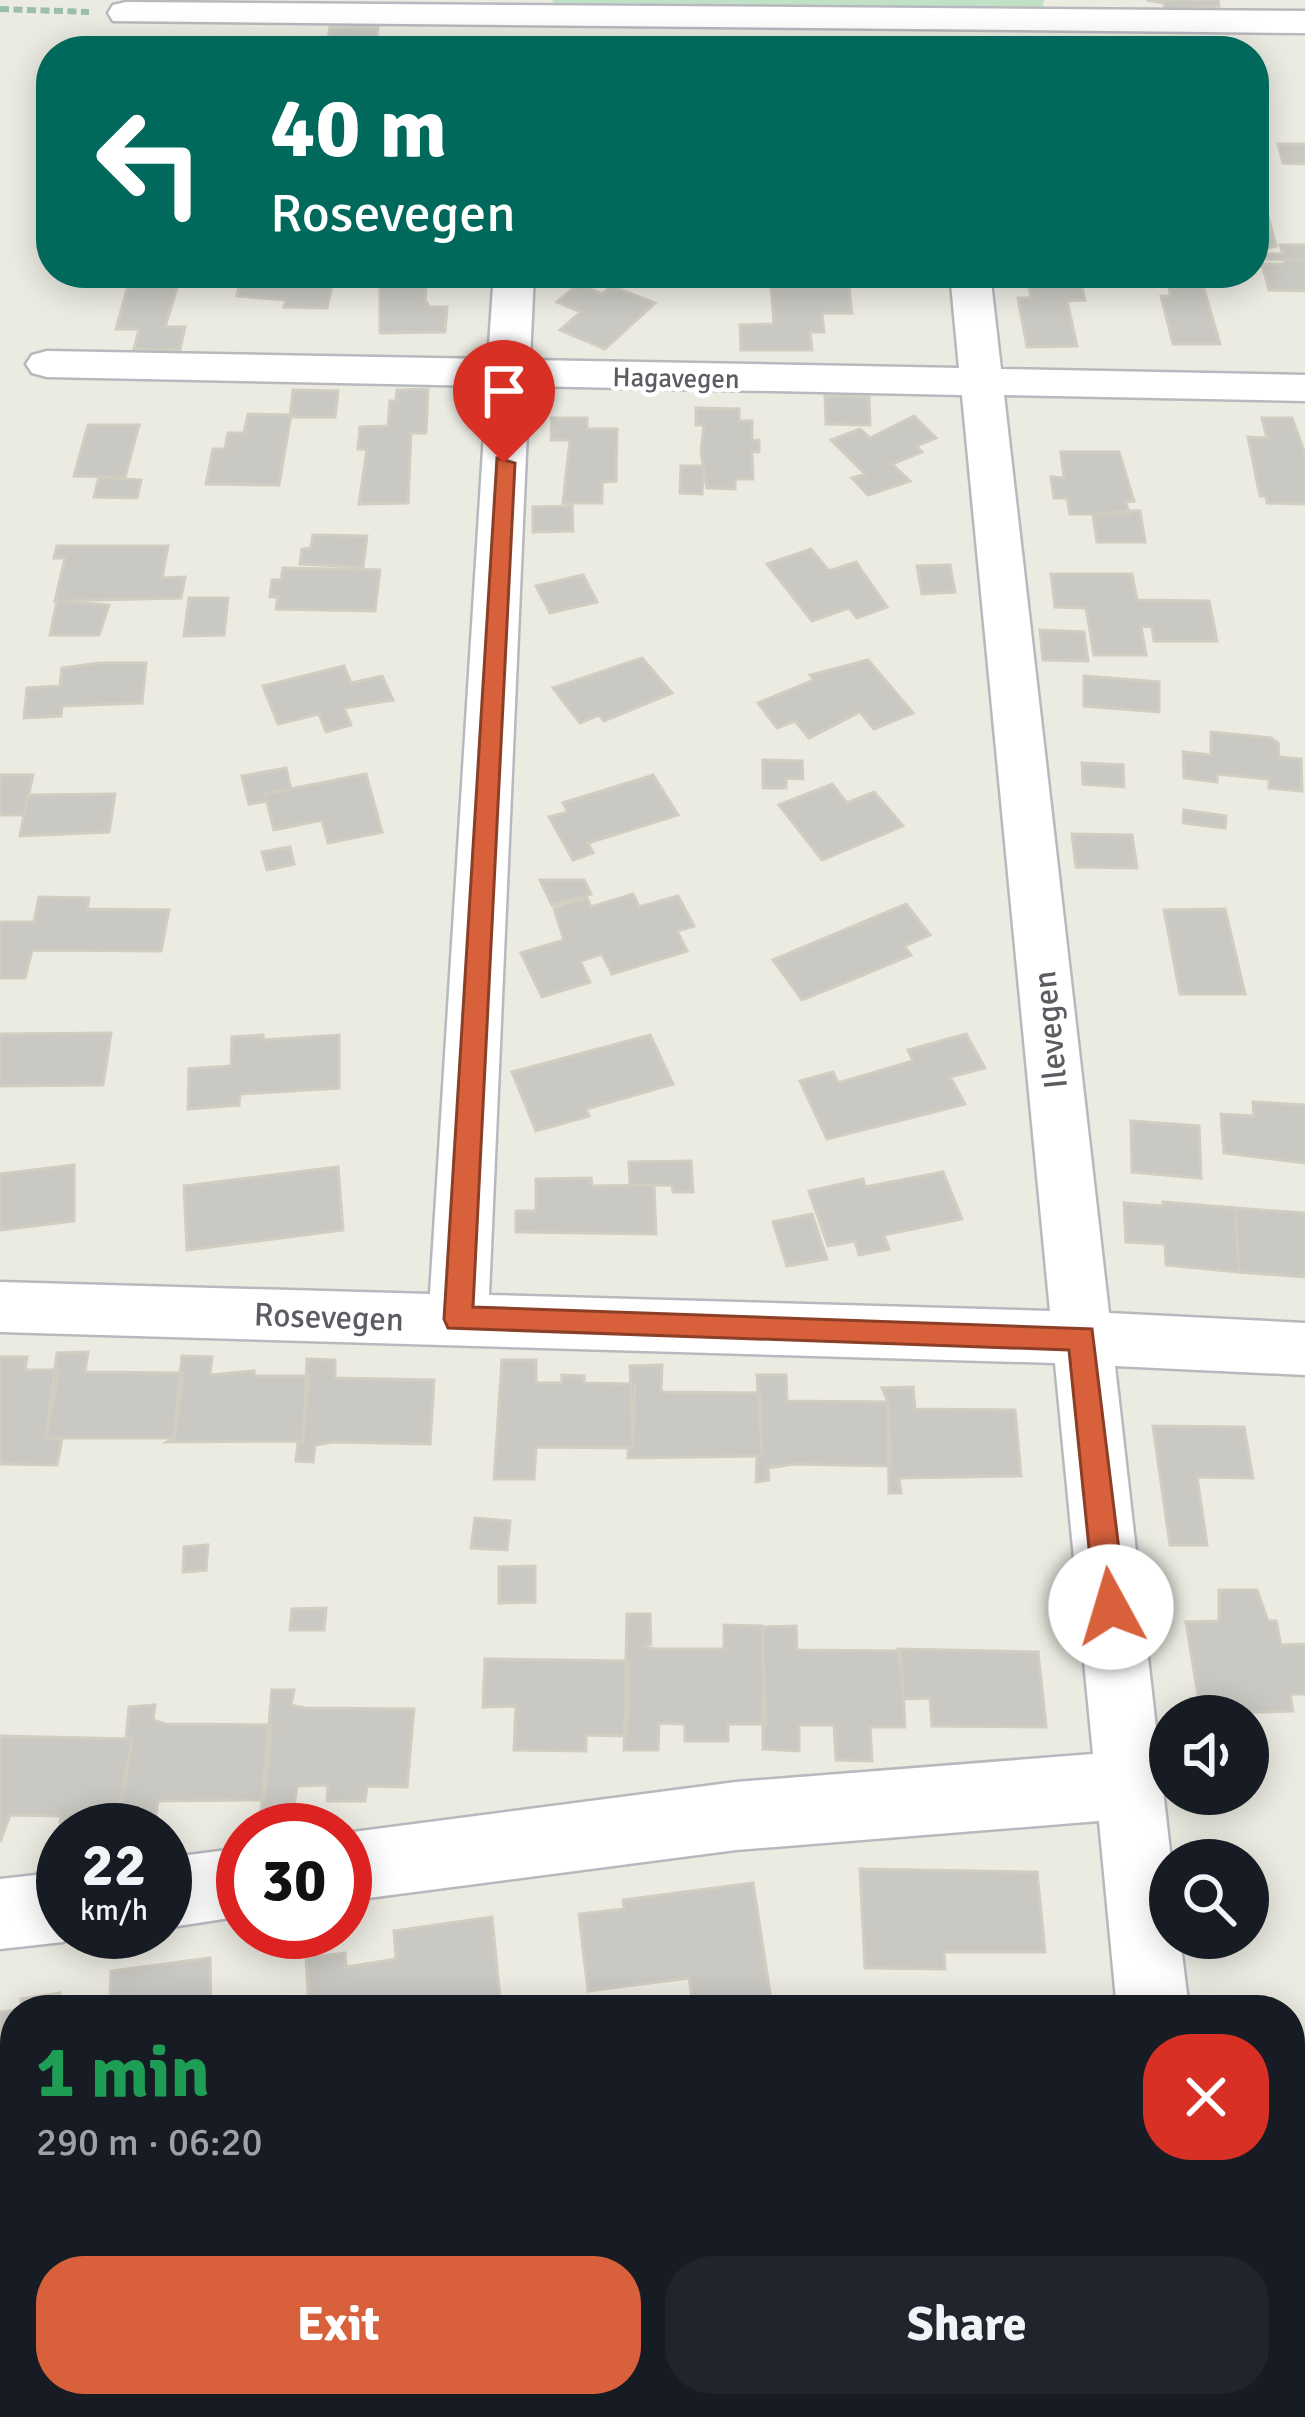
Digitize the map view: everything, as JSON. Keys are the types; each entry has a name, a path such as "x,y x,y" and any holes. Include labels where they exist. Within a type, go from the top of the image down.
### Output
{"street":[{"path":"126,13 944,35 1305,22"},
{"path":"458,1319 513,288"},
{"name":"Ilevegen","path":"972,288 1151,1995"},
{"name":"Hagavegen","path":"47,364 1305,388"},
{"name":"Rosevegen","path":"0,1307 1082,1338 1305,1349"},
{"path":"372,1863 861,1800 1130,1786"},
{"path":"0,1914 36,1910"}],"path":[{"path":"0,10 126,13"}],"green space":[{"path":"552,0 1044,0 1041,16 566,23"}],"building":[{"path":"1147,0 1218,0 1219,6 1165,10 1164,3"},
{"path":"330,27 378,27 377,36 328,36"},
{"path":"1278,144 1305,144 1305,164 1283,163"},
{"path":"1269,220 1276,246 1269,248"},
{"path":"1280,245 1305,245 1305,260 1269,259 1269,254 1283,254"},
{"path":"1284,260 1305,260 1305,291 1269,290 1269,264 1285,264"},
{"path":"127,288 177,288 165,327 185,327 180,350 134,349 139,329 116,329"},
{"path":"239,288 332,288 327,308 284,307 286,300 237,296"},
{"path":"380,288 426,288 429,307 447,307 445,332 380,333"},
{"path":"573,288 602,294 616,288 655,303 605,349 560,330 581,312 557,302"},
{"path":"771,288 849,288 852,313 822,313 824,332 810,332 812,350 741,350 740,325 774,324"},
{"path":"1029,288 1082,288 1085,300 1067,301 1077,346 1027,347 1018,298 1031,298"},
{"path":"1169,288 1204,288 1220,344 1173,344 1161,296 1171,296"},
{"path":"428,389 426,433 411,433 408,503 359,504 367,449 358,449 360,427 388,426 390,401 396,401 397,390"},
{"path":"293,390 338,391 335,417 290,417"},
{"path":"825,396 869,397 870,425 826,424"},
{"path":"696,408 739,409 739,421 752,421 752,441 759,440 759,452 752,452 753,479 735,479 735,489 707,488 701,452 704,425 696,425"},
{"path":"248,414 291,415 279,485 206,484 213,449 225,449 228,433 244,433"},
{"path":"914,416 936,438 916,446 922,452 892,464 910,481 868,495 852,478 865,474 831,440 860,429 870,438"},
{"path":"552,418 587,418 587,429 617,429 616,481 602,482 602,503 563,503 570,440 551,440"},
{"path":"1262,418 1292,418 1305,454 1305,504 1267,503 1266,496 1260,496 1248,437 1267,438"},
{"path":"88,425 139,425 125,477 74,476"},
{"path":"1061,452 1119,452 1134,501 1126,502 1129,514 1070,514 1067,498 1054,498 1051,477 1064,478"},
{"path":"681,466 704,466 702,494 680,493"},
{"path":"99,477 141,480 137,498 94,497"},
{"path":"572,506 573,531 533,532 533,507"},
{"path":"1140,511 1145,542 1097,542 1093,514"},
{"path":"313,535 367,536 363,567 300,564 302,549 311,548"},
{"path":"57,546 168,546 162,578 185,577 181,598 55,601 65,558 54,558"},
{"path":"811,549 829,571 856,562 887,607 857,618 849,608 812,621 767,564"},
{"path":"950,565 955,592 922,594 917,566"},
{"path":"283,568 380,570 375,611 276,609 278,597 270,597 272,580 281,580"},
{"path":"1051,574 1132,574 1137,600 1209,601 1217,641 1154,641 1152,627 1141,626 1146,655 1094,655 1086,608 1055,607"},
{"path":"583,575 597,602 550,613 536,586"},
{"path":"189,598 228,598 224,635 184,636"},
{"path":"57,601 109,605 99,635 50,635"},
{"path":"1040,630 1084,632 1088,661 1043,660"},
{"path":"642,658 672,693 604,721 599,715 580,723 553,688"},
{"path":"868,660 913,713 874,729 860,712 809,738 795,721 777,728 758,703 814,680 810,675"},
{"path":"146,663 142,703 62,706 61,716 24,718 27,688 60,686 62,668"},
{"path":"344,666 351,683 382,676 393,700 344,708 351,725 326,732 319,714 278,724 263,686"},
{"path":"1084,676 1159,682 1159,712 1084,706"},
{"path":"1211,732 1271,738 1278,743 1279,757 1301,759 1302,791 1269,788 1269,779 1217,774 1217,782 1184,778 1183,752 1211,755"},
{"path":"763,760 802,761 803,779 786,778 786,788 763,788"},
{"path":"1082,763 1123,765 1124,787 1083,784"},
{"path":"286,768 291,789 265,794 267,801 249,804 242,776"},
{"path":"366,774 382,832 328,843 322,820 274,830 265,794"},
{"path":"0,775 33,775 24,815 0,815"},
{"path":"653,775 678,815 588,843 593,853 573,860 549,817 568,812 563,803"},
{"path":"832,784 847,803 874,792 903,826 822,860 779,805"},
{"path":"115,794 109,832 20,836 28,795"},
{"path":"1184,810 1226,816 1225,828 1183,823"},
{"path":"1072,834 1132,835 1137,868 1076,867"},
{"path":"290,847 294,864 267,870 262,852"},
{"path":"540,880 584,880 591,894 552,905"},
{"path":"633,894 639,907 678,896 694,926 677,931 687,951 612,974 602,954 580,961 590,982 542,997 521,953 564,940 554,908 587,898 591,907"},
{"path":"39,897 89,898 87,909 169,910 161,951 32,950 25,978 0,978 0,922 34,922"},
{"path":"906,904 930,935 904,946 911,955 802,1000 773,960"},
{"path":"1225,909 1245,994 1180,994 1164,910"},
{"path":"111,1033 103,1085 0,1086 0,1034"},
{"path":"966,1034 985,1068 950,1077 965,1104 827,1139 800,1081 833,1072 838,1083 913,1061 908,1050"},
{"path":"263,1035 263,1040 339,1035 339,1088 240,1094 239,1105 188,1109 189,1069 231,1066 232,1037"},
{"path":"650,1035 673,1084 586,1109 589,1116 536,1131 512,1072"},
{"path":"1253,1102 1305,1105 1305,1163 1224,1153 1221,1114 1254,1116"},
{"path":"1131,1121 1199,1126 1201,1178 1132,1172"},
{"path":"691,1161 693,1192 673,1192 672,1185 630,1185 629,1162"},
{"path":"74,1165 74,1221 0,1230 0,1174"},
{"path":"338,1167 343,1230 187,1250 184,1186"},
{"path":"943,1172 962,1219 884,1235 889,1249 859,1255 855,1241 828,1246 809,1191 863,1179 865,1187"},
{"path":"591,1178 592,1186 654,1185 656,1234 516,1232 516,1211 536,1211 536,1179"},
{"path":"1163,1202 1235,1208 1239,1272 1166,1265 1165,1244 1126,1242 1124,1203 1163,1206"},
{"path":"1235,1208 1305,1213 1305,1277 1239,1272"},
{"path":"812,1214 827,1259 787,1266 773,1222"},
{"path":"88,1352 85,1372 184,1373 174,1438 46,1438 57,1353"},
{"path":"182,1356 212,1357 210,1375 254,1371 254,1376 309,1376 302,1441 167,1442 174,1438"},
{"path":"0,1357 27,1357 25,1370 59,1370 46,1438 62,1439 57,1465 0,1464"},
{"path":"307,1359 335,1360 335,1378 434,1380 430,1444 333,1442 315,1445 313,1462 296,1461 298,1442 303,1443"},
{"path":"502,1360 536,1360 536,1383 562,1383 562,1375 584,1376 584,1383 635,1384 633,1448 536,1447 534,1479 494,1479"},
{"path":"662,1365 661,1392 760,1393 762,1456 628,1458 628,1447 633,1448 630,1366"},
{"path":"757,1375 786,1375 787,1401 888,1402 891,1466 793,1464 768,1468 769,1480 756,1482 757,1456 762,1456"},
{"path":"913,1387 915,1409 1015,1410 1021,1476 899,1478 901,1493 889,1493 888,1402 882,1388"},
{"path":"1153,1426 1244,1427 1253,1478 1197,1477 1207,1545 1170,1545"},
{"path":"475,1518 510,1521 507,1550 471,1548"},
{"path":"208,1545 206,1570 183,1572 184,1547"},
{"path":"535,1566 535,1602 499,1603 499,1567"},
{"path":"1219,1590 1257,1590 1268,1621 1276,1621 1281,1645 1305,1644 1305,1694 1290,1694 1293,1711 1269,1712 1269,1695 1198,1695 1186,1622 1219,1621"},
{"path":"326,1608 324,1630 290,1630 292,1609"},
{"path":"627,1614 650,1614 651,1644 645,1647 655,1649 724,1649 724,1625 762,1626 766,1724 728,1724 728,1741 685,1741 685,1724 659,1723 658,1750 624,1750"},
{"path":"796,1626 797,1650 901,1651 905,1727 870,1727 872,1761 836,1760 834,1725 799,1725 799,1751 763,1749 763,1627"},
{"path":"898,1649 1038,1652 1046,1727 932,1726 930,1698 904,1699"},
{"path":"485,1659 629,1661 627,1736 586,1735 586,1751 514,1750 516,1706 483,1707"},
{"path":"272,1690 294,1690 291,1705 305,1708 414,1709 407,1787 367,1786 365,1801 327,1801 328,1785 297,1786 294,1803 262,1803"},
{"path":"155,1705 153,1720 165,1724 272,1725 264,1800 120,1803 132,1739 126,1739 129,1707"},
{"path":"0,1736 132,1739 122,1803 36,1803 36,1816 10,1815 0,1842"},
{"path":"860,1869 1037,1872 1045,1952 944,1952 945,1969 865,1968"},
{"path":"753,1883 770,1995 692,1995 689,1978 588,1991 579,1914 624,1909 623,1900"},
{"path":"492,1917 500,1995 308,1995 306,1959 345,1959 346,1967 396,1959 394,1931"},
{"path":"210,1958 211,1995 110,1995 111,1971"}],"route":[{"path":"504,463 458,1319 1082,1338 1111,1607"}]}
